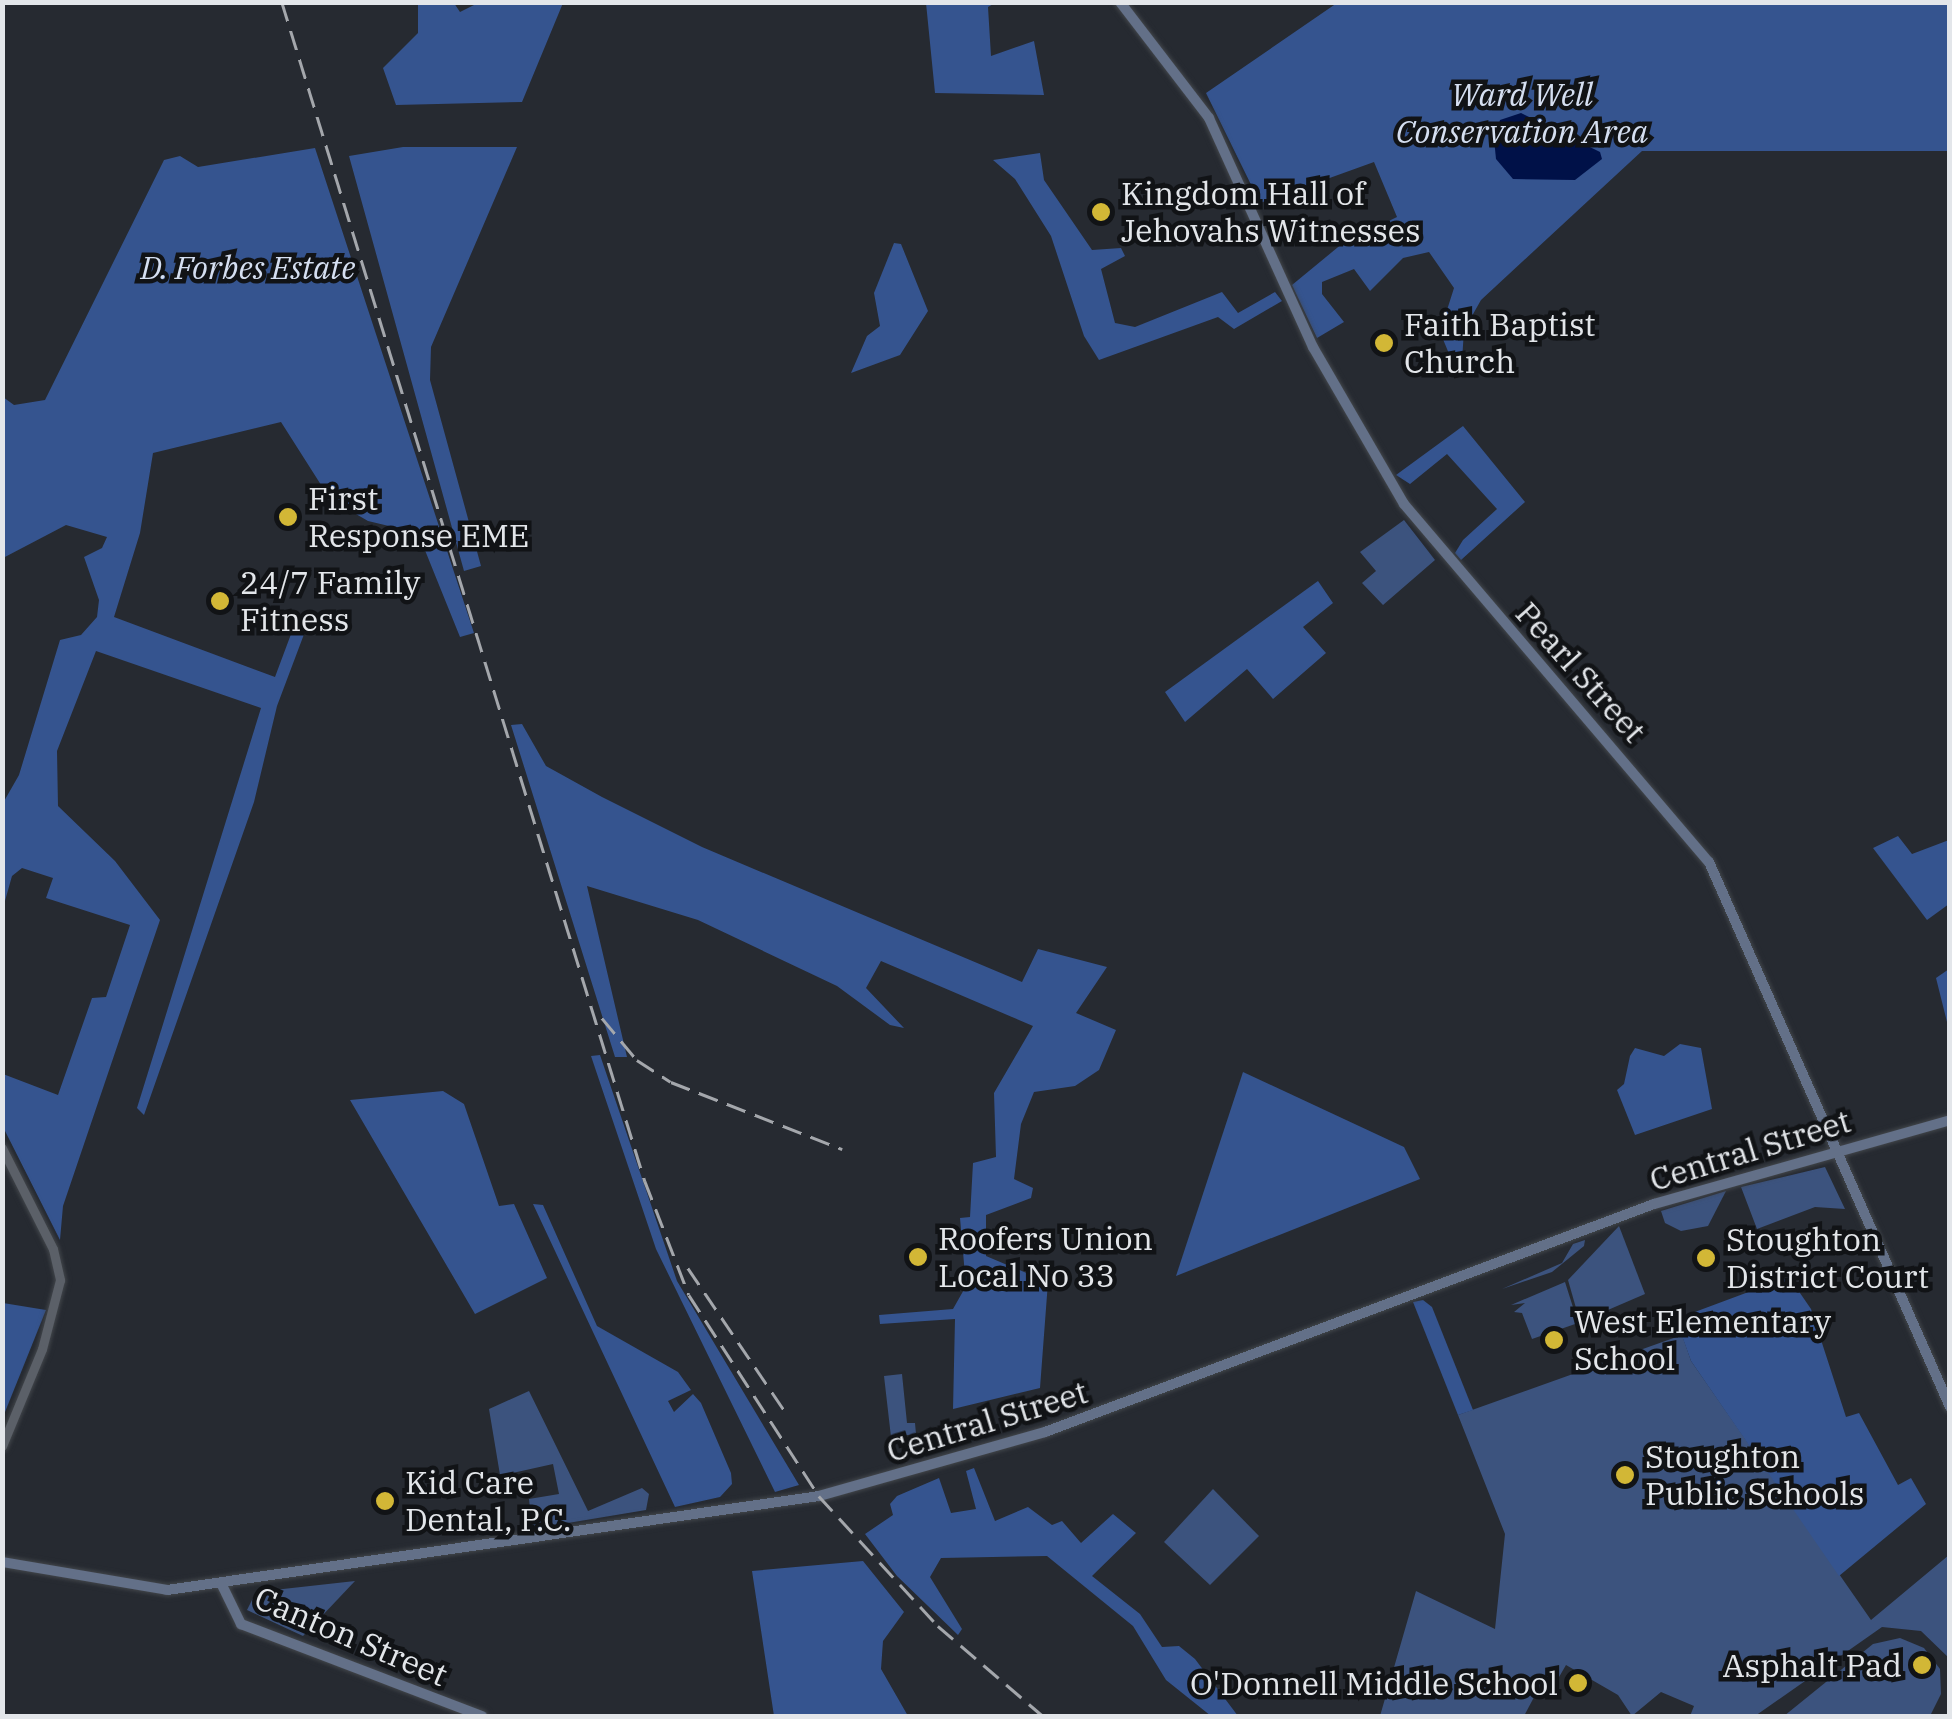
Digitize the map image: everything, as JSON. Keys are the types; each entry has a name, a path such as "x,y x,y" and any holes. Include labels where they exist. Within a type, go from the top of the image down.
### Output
{"main road":[{"name":"Pearl Street","path":"1120,2 1209,118 1313,347 1404,504 1709,862 1833,1150 1950,1407"},
{"name":"Central Street","path":"2,1562 156,1590 748,1510 937,1466 1100,1413 1654,1204 1833,1150 1950,1120"},
{"name":"Canton Street","path":"221,1584 237,1621 482,1716"}],"street":[{"path":"2,1148 53,1249 60,1280 42,1349 2,1446"}],"shaded area":[{"path":"1521,113 1600,152 1602,159 1575,180 1513,179 1496,159 1494,139 1500,120"},
{"path":"1404,520 1435,560 1383,605 1362,583 1376,571 1360,552"},
{"path":"1825,1167 1845,1209 1815,1207 1757,1229 1741,1187"},
{"path":"1726,1191 1708,1226 1681,1231 1665,1223 1661,1211"},
{"path":"1619,1226 1645,1294 1580,1322 1568,1280"},
{"path":"1585,1240 1584,1246 1552,1272 1502,1289 1562,1263 1573,1244"},
{"path":"1565,1282 1578,1323 1532,1339 1522,1313 1514,1312 1525,1303 1511,1305"},
{"name":"Stoughton Public Schools","path":"1682,1335 1691,1361 1871,1620 1949,1555 1949,1658 1921,1631 1882,1627 1755,1716 1690,1716 1694,1706 1661,1692 1632,1716 1618,1695 1566,1665 1555,1684 1541,1684 1524,1716 1380,1716 1416,1591 1495,1629 1505,1534 1458,1415"},
{"path":"902,1374 907,1423 915,1423 916,1434 891,1437 884,1376"},
{"path":"529,1391 588,1511 642,1488 649,1494 646,1510 532,1529 529,1499 559,1494 553,1464 508,1474 510,1492 503,1493 489,1409"},
{"path":"1213,1489 1259,1536 1210,1585 1164,1542"},
{"path":"355,1581 303,1636 247,1610 256,1592"},
{"path":"1900,1638 1924,1648 1940,1669 1941,1694 1930,1716 1784,1716 1873,1644"}],"green space":[{"path":"418,3 454,3 460,12 478,3 563,3 522,102 396,105 383,68 418,33"},
{"path":"926,3 995,3 988,7 991,56 1034,41 1044,95 935,93"},
{"name":"Ward Well Conservation Area","path":"1337,3 1949,3 1949,151 1642,151 1481,300 1464,330 1462,361 1452,361 1440,332 1454,288 1429,252 1403,258 1370,291 1354,269 1322,282 1322,294 1344,322 1317,338 1292,285 1343,243 1397,217 1374,162 1260,203 1206,93"},
{"path":"403,147 517,147 431,347 430,380 481,566 464,571 349,156"},
{"name":"D. Forbes Estate","path":"315,148 474,633 460,637 418,533 368,521 330,499 281,422 153,453 140,533 114,617 275,677 297,618 309,621 277,706 254,802 144,1115 137,1108 261,708 96,651 57,751 58,806 115,861 160,920 63,1206 60,1240 3,1127 3,1074 58,1095 92,998 106,997 130,925 46,898 53,878 22,868 12,876 3,908 3,803 19,775 60,640 81,635 97,617 99,600 84,557 102,548 107,537 66,525 3,558 3,397 14,405 45,400 164,160 180,156 198,167"},
{"path":"1040,153 1044,180 1092,250 1121,248 1125,256 1101,269 1115,323 1135,327 1222,292 1238,313 1275,292 1282,301 1234,329 1218,317 1099,360 1084,336 1051,236 1015,179 993,160"},
{"path":"894,243 901,244 928,311 900,355 851,373 867,336 880,326 874,293"},
{"path":"1463,426 1525,502 1461,560 1455,553 1463,540 1497,509 1447,454 1410,484 1396,475"},
{"path":"1318,581 1333,603 1303,627 1326,653 1273,699 1247,669 1185,722 1165,692"},
{"path":"522,724 546,766 602,797 702,847 1022,982 1038,949 1107,967 1076,1013 1116,1030 1099,1070 1075,1086 1034,1092 1021,1124 1014,1179 1033,1188 1031,1198 986,1215 986,1256 1048,1282 1040,1388 953,1409 955,1319 880,1324 879,1315 953,1309 966,1286 960,1218 970,1217 973,1163 996,1157 994,1093 1033,1026 881,961 866,988 904,1028 890,1025 837,986 698,920 587,886 627,1057 615,1057 511,725"},
{"path":"1898,836 1912,854 1949,840 1949,904 1927,920 1873,848"},
{"path":"1949,969 1949,1030 1936,978"},
{"path":"1680,1044 1701,1048 1712,1109 1635,1135 1617,1090 1624,1084 1630,1056 1635,1048 1664,1056"},
{"path":"600,1055 677,1281 799,1485 775,1492 656,1249 591,1056"},
{"path":"1243,1072 1404,1147 1420,1179 1176,1276"},
{"path":"443,1091 464,1104 499,1206 514,1204 547,1278 475,1314 350,1100"},
{"path":"533,1204 543,1205 597,1326 678,1372 691,1390 668,1401 674,1412 693,1394 701,1403 731,1473 732,1484 720,1497 675,1507"},
{"path":"1789,1277 1811,1309 1846,1417 1859,1413 1898,1485 1911,1478 1926,1504 1839,1576 1691,1361 1676,1319"},
{"path":"1423,1300 1432,1307 1473,1410 1458,1415 1413,1302"},
{"path":"2,1303 46,1310 3,1417"},
{"path":"974,1468 995,1521 1028,1507 1052,1525 1062,1521 1081,1543 1113,1514 1136,1533 1092,1576 1140,1614 1162,1647 1179,1646 1195,1659 1238,1716 1211,1716 1166,1680 1133,1626 1047,1556 941,1558 930,1577 962,1629 958,1635 897,1576 865,1534 893,1515 890,1504 897,1496 939,1478 951,1513 976,1509 966,1471"},
{"path":"863,1561 904,1612 883,1641 881,1669 908,1716 774,1716 752,1571"}],"railway":[{"path":"282,2 645,1181 689,1295 819,1496 938,1626 1043,1716"},
{"path":"602,1018 637,1060 671,1082 842,1149"},
{"path":"688,1268 784,1410"}],"place":[{"name":"Kingdom Hall of Jehovahs Witnesses","path":"1101,212"},
{"name":"Faith Baptist Church","path":"1384,343"},
{"name":"First Response EME","path":"288,517"},
{"name":"24/7 Family Fitness","path":"220,601"},
{"name":"Roofers Union Local No 33","path":"918,1257"},
{"name":"Stoughton District Court","path":"1706,1258"},
{"name":"West Elementary School","path":"1554,1340"},
{"name":"Stoughton Public Schools","path":"1625,1475"},
{"name":"Kid Care Dental, P.C.","path":"385,1501"},
{"name":"Asphalt Pad","path":"1922,1665"},
{"name":"O'Donnell Middle School","path":"1578,1683"}]}
